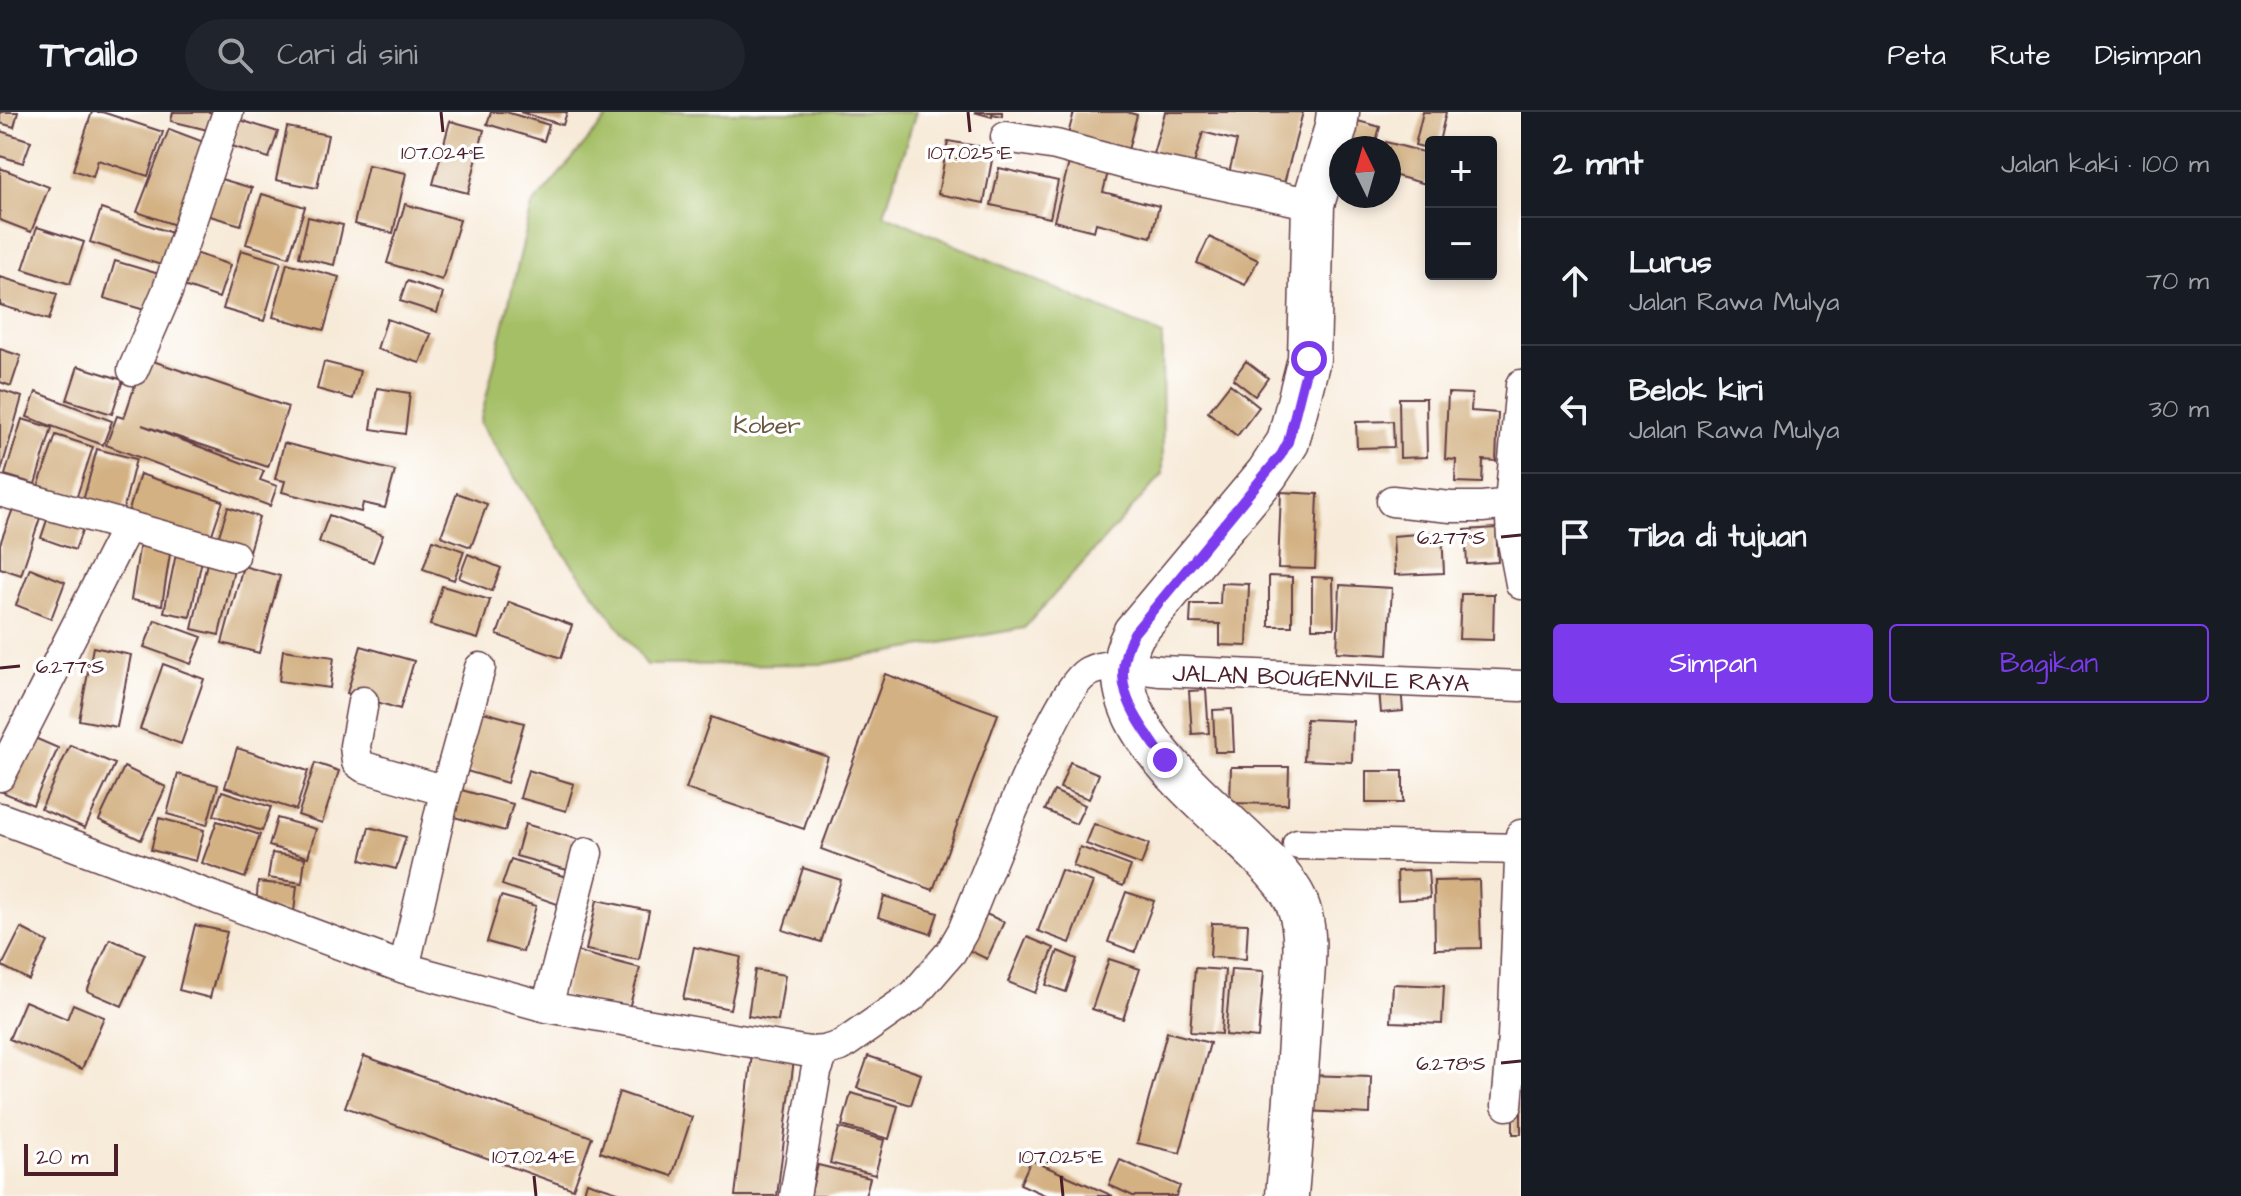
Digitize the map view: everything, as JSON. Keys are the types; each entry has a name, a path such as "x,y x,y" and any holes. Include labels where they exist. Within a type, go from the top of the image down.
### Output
{"main road":[{"path":"1287,1196 1304,938 1297,904 1273,869 1165,760 1132,711 1122,680 1122,667 1125,649 1134,633 1267,474 1288,442 1309,359 1313,204 1338,112"}],"street":[{"path":"133,370 167,292 228,112"},
{"path":"1006,137 1056,145 1126,164 1313,204"},
{"path":"1521,385 1512,537 1521,584"},
{"path":"0,491 234,556"},
{"path":"1392,501 1482,507 1515,503"},
{"path":"0,776 127,527"},
{"name":"JALAN BOUGENVILE RAYA","path":"824,1051 841,1046 914,995 951,952 963,931 1045,739 1068,691 1084,673 1097,668 1122,667 1521,686"},
{"path":"404,968 446,791 480,668"},
{"path":"363,702 355,746 357,762 364,767 446,791"},
{"path":"0,818 404,968 547,1007 809,1052 824,1051 816,1072 795,1196"},
{"path":"1507,1105 1517,1037 1521,835"},
{"path":"1298,844 1521,849"},
{"path":"547,1007 587,853"}],"green space":[{"name":"Kober","path":"612,112 916,112 884,214 1162,335 1163,474 1024,628 824,664 647,665 560,548 480,423 532,206"}],"building":[{"path":"0,112 18,112 14,127 0,123"},
{"path":"92,112 102,112 163,132 148,176 98,160 93,177 73,170"},
{"path":"173,112 222,112 216,132 171,121"},
{"path":"491,112 506,112 549,125 544,141 487,124"},
{"path":"520,112 567,112 563,125"},
{"path":"974,112 1002,112 1002,116 992,114 992,117"},
{"path":"1074,112 1127,112 1137,115 1127,154 1067,138"},
{"path":"1165,112 1303,112 1282,191 1228,177 1237,141 1203,132 1192,171 1151,161"},
{"path":"1423,112 1446,112 1440,136 1425,136 1425,148 1415,145"},
{"path":"234,118 278,132 269,158 226,144"},
{"path":"1354,120 1380,127 1377,136 1350,136"},
{"path":"450,121 484,130 468,193 433,184"},
{"path":"287,127 328,135 317,188 276,180"},
{"path":"169,129 209,144 178,226 137,212"},
{"path":"0,131 31,141 23,163 0,156"},
{"path":"948,141 994,149 984,203 938,194"},
{"path":"1401,146 1425,152 1425,184 1401,177"},
{"path":"1071,155 1110,164 1103,192 1159,206 1151,237 1096,223 1094,231 1054,221"},
{"path":"368,165 406,173 393,233 354,224"},
{"path":"0,168 49,187 31,232 0,220"},
{"path":"999,168 1058,181 1050,218 991,205"},
{"path":"214,177 252,188 241,225 203,214"},
{"path":"262,194 305,207 289,257 246,244"},
{"path":"405,204 460,220 442,280 387,263"},
{"path":"101,209 175,234 164,266 90,242"},
{"path":"308,217 343,225 334,265 299,257"},
{"path":"37,227 84,242 70,284 23,269"},
{"path":"1209,237 1258,260 1245,285 1197,263"},
{"path":"186,250 230,265 219,298 175,283"},
{"path":"241,250 281,262 264,321 223,309"},
{"path":"115,261 159,274 148,311 104,298"},
{"path":"287,263 339,277 324,330 273,317"},
{"path":"0,277 57,294 49,320 0,305"},
{"path":"407,281 443,293 437,313 400,301"},
{"path":"387,319 431,334 420,363 377,349"},
{"path":"0,349 21,356 11,386 0,382"},
{"path":"144,358 288,407 268,467 142,425 264,471 260,480 277,486 270,506 106,445 117,416 124,418"},
{"path":"1246,361 1268,378 1255,396 1233,379"},
{"path":"324,362 360,371 353,399 317,389"},
{"path":"78,366 123,380 112,414 67,400"},
{"path":"1230,384 1259,407 1237,436 1208,412"},
{"path":"377,388 410,393 405,434 371,429"},
{"path":"0,390 22,397 1,471 0,471"},
{"path":"36,392 112,421 103,445 27,417"},
{"path":"1448,393 1472,394 1471,411 1498,413 1496,461 1483,460 1482,483 1455,482 1456,460 1445,459"},
{"path":"1399,398 1426,398 1427,457 1400,458"},
{"path":"22,419 52,428 35,484 5,475"},
{"path":"1393,421 1394,447 1357,448 1356,422"},
{"path":"56,435 93,447 76,499 38,487"},
{"path":"284,443 395,471 385,508 363,503 361,512 282,492 285,481 275,479"},
{"path":"97,449 136,459 123,511 83,501"},
{"path":"140,474 223,501 208,546 126,520"},
{"path":"1281,492 1318,494 1315,569 1278,568"},
{"path":"457,493 487,504 471,547 441,536"},
{"path":"14,506 41,515 21,575 0,568 0,544"},
{"path":"228,507 259,517 247,558 215,548"},
{"path":"50,511 85,523 75,550 41,538"},
{"path":"329,515 383,535 373,562 319,542"},
{"path":"1496,528 1498,562 1467,564 1465,530"},
{"path":"1442,532 1444,573 1395,575 1393,536"},
{"path":"141,536 172,541 162,605 131,600"},
{"path":"433,540 464,551 454,580 423,569"},
{"path":"178,544 204,550 190,617 164,612"},
{"path":"209,554 236,560 219,635 192,629"},
{"path":"468,554 501,568 492,591 459,578"},
{"path":"243,566 280,576 259,653 222,643"},
{"path":"30,568 65,582 51,619 16,605"},
{"path":"1269,576 1292,577 1292,626 1269,626"},
{"path":"1312,577 1333,578 1334,628 1312,628"},
{"path":"1221,583 1249,584 1247,646 1220,645 1220,624 1190,623 1191,604 1220,604"},
{"path":"1340,585 1392,588 1388,655 1337,652"},
{"path":"442,586 490,600 478,639 430,625"},
{"path":"1461,594 1494,594 1493,640 1459,639"},
{"path":"509,602 572,625 561,658 497,635"},
{"path":"155,620 202,637 191,664 144,647"},
{"path":"361,646 414,661 400,709 347,693"},
{"path":"93,647 131,655 117,727 79,720"},
{"path":"283,650 334,657 330,688 279,681"},
{"path":"163,664 204,679 181,744 140,729"},
{"path":"885,674 998,714 933,890 821,849"},
{"path":"1401,687 1403,711 1381,713 1379,689"},
{"path":"1206,690 1209,733 1192,734 1189,691"},
{"path":"1232,709 1234,752 1215,752 1213,710"},
{"path":"476,710 524,723 507,783 460,769"},
{"path":"711,717 828,757 804,829 686,789"},
{"path":"1306,719 1353,721 1352,762 1304,760"},
{"path":"23,733 58,748 33,805 0,791"},
{"path":"70,745 115,764 85,828 41,809"},
{"path":"237,748 308,771 296,810 225,787"},
{"path":"1070,762 1099,774 1089,799 1060,788"},
{"path":"315,763 339,771 322,823 298,815"},
{"path":"124,767 166,787 141,840 99,820"},
{"path":"1231,767 1289,767 1288,804 1230,803"},
{"path":"528,770 574,784 566,811 520,798"},
{"path":"1366,771 1403,771 1403,803 1366,803"},
{"path":"178,774 218,785 207,825 167,814"},
{"path":"454,788 513,804 505,831 447,815"},
{"path":"222,791 271,807 262,831 214,815"},
{"path":"1054,791 1085,805 1076,824 1045,810"},
{"path":"159,818 204,830 196,861 151,850"},
{"path":"277,818 316,829 308,857 269,846"},
{"path":"217,821 260,835 245,878 202,863"},
{"path":"525,824 580,840 571,871 516,856"},
{"path":"1094,824 1149,844 1141,865 1086,844"},
{"path":"369,827 406,837 396,869 361,860"},
{"path":"1080,847 1131,866 1123,886 1073,866"},
{"path":"272,853 305,858 302,883 268,878"},
{"path":"511,859 575,880 566,907 502,885"},
{"path":"803,868 841,880 821,942 783,930"},
{"path":"1061,870 1093,882 1070,943 1038,931"},
{"path":"1428,870 1430,898 1398,900 1397,871"},
{"path":"1479,880 1481,948 1435,949 1434,881"},
{"path":"258,882 297,886 294,912 256,909"},
{"path":"1126,892 1154,901 1135,952 1108,942"},
{"path":"501,896 536,906 523,952 487,942"},
{"path":"884,896 938,913 931,934 878,917"},
{"path":"597,900 649,911 639,960 586,950"},
{"path":"977,910 1004,922 987,959 960,946"},
{"path":"1212,923 1248,924 1246,959 1210,957"},
{"path":"195,925 227,932 210,998 179,990"},
{"path":"21,928 48,942 29,980 2,966"},
{"path":"1027,937 1054,948 1035,993 1008,982"},
{"path":"110,939 145,954 122,1006 87,991"},
{"path":"694,947 741,957 730,1009 683,999"},
{"path":"575,951 640,968 628,1012 563,995"},
{"path":"1058,951 1077,959 1066,992 1046,985"},
{"path":"1109,959 1140,969 1123,1019 1092,1009"},
{"path":"1195,968 1225,970 1221,1034 1190,1032"},
{"path":"1231,969 1264,971 1258,1038 1225,1035"},
{"path":"755,970 785,975 778,1021 748,1016"},
{"path":"1393,984 1444,986 1442,1024 1391,1022"},
{"path":"25,1001 67,1019 73,1004 104,1017 82,1069 9,1039"},
{"path":"1167,1032 1210,1043 1180,1153 1137,1143"},
{"path":"752,1054 794,1059 777,1196 735,1196"},
{"path":"364,1056 592,1137 573,1189 345,1107"},
{"path":"868,1056 921,1074 911,1105 857,1088"},
{"path":"1305,1075 1371,1077 1370,1114 1303,1111"},
{"path":"619,1092 692,1117 672,1176 600,1152"},
{"path":"851,1093 898,1106 889,1139 842,1126"},
{"path":"1513,1103 1521,1103 1521,1134 1513,1134"},
{"path":"839,1128 884,1140 875,1175 830,1163"},
{"path":"1031,1160 1113,1196 1047,1196 1020,1184"},
{"path":"1120,1160 1180,1186 1176,1196 1133,1196 1109,1185"},
{"path":"818,1165 870,1178 865,1196 810,1196"},
{"path":"587,1182 627,1195 627,1196 583,1196"}],"route":[{"path":"1165,760 1126,697 1122,680 1125,649 1159,601 1281,455 1288,442 1309,359"}]}
